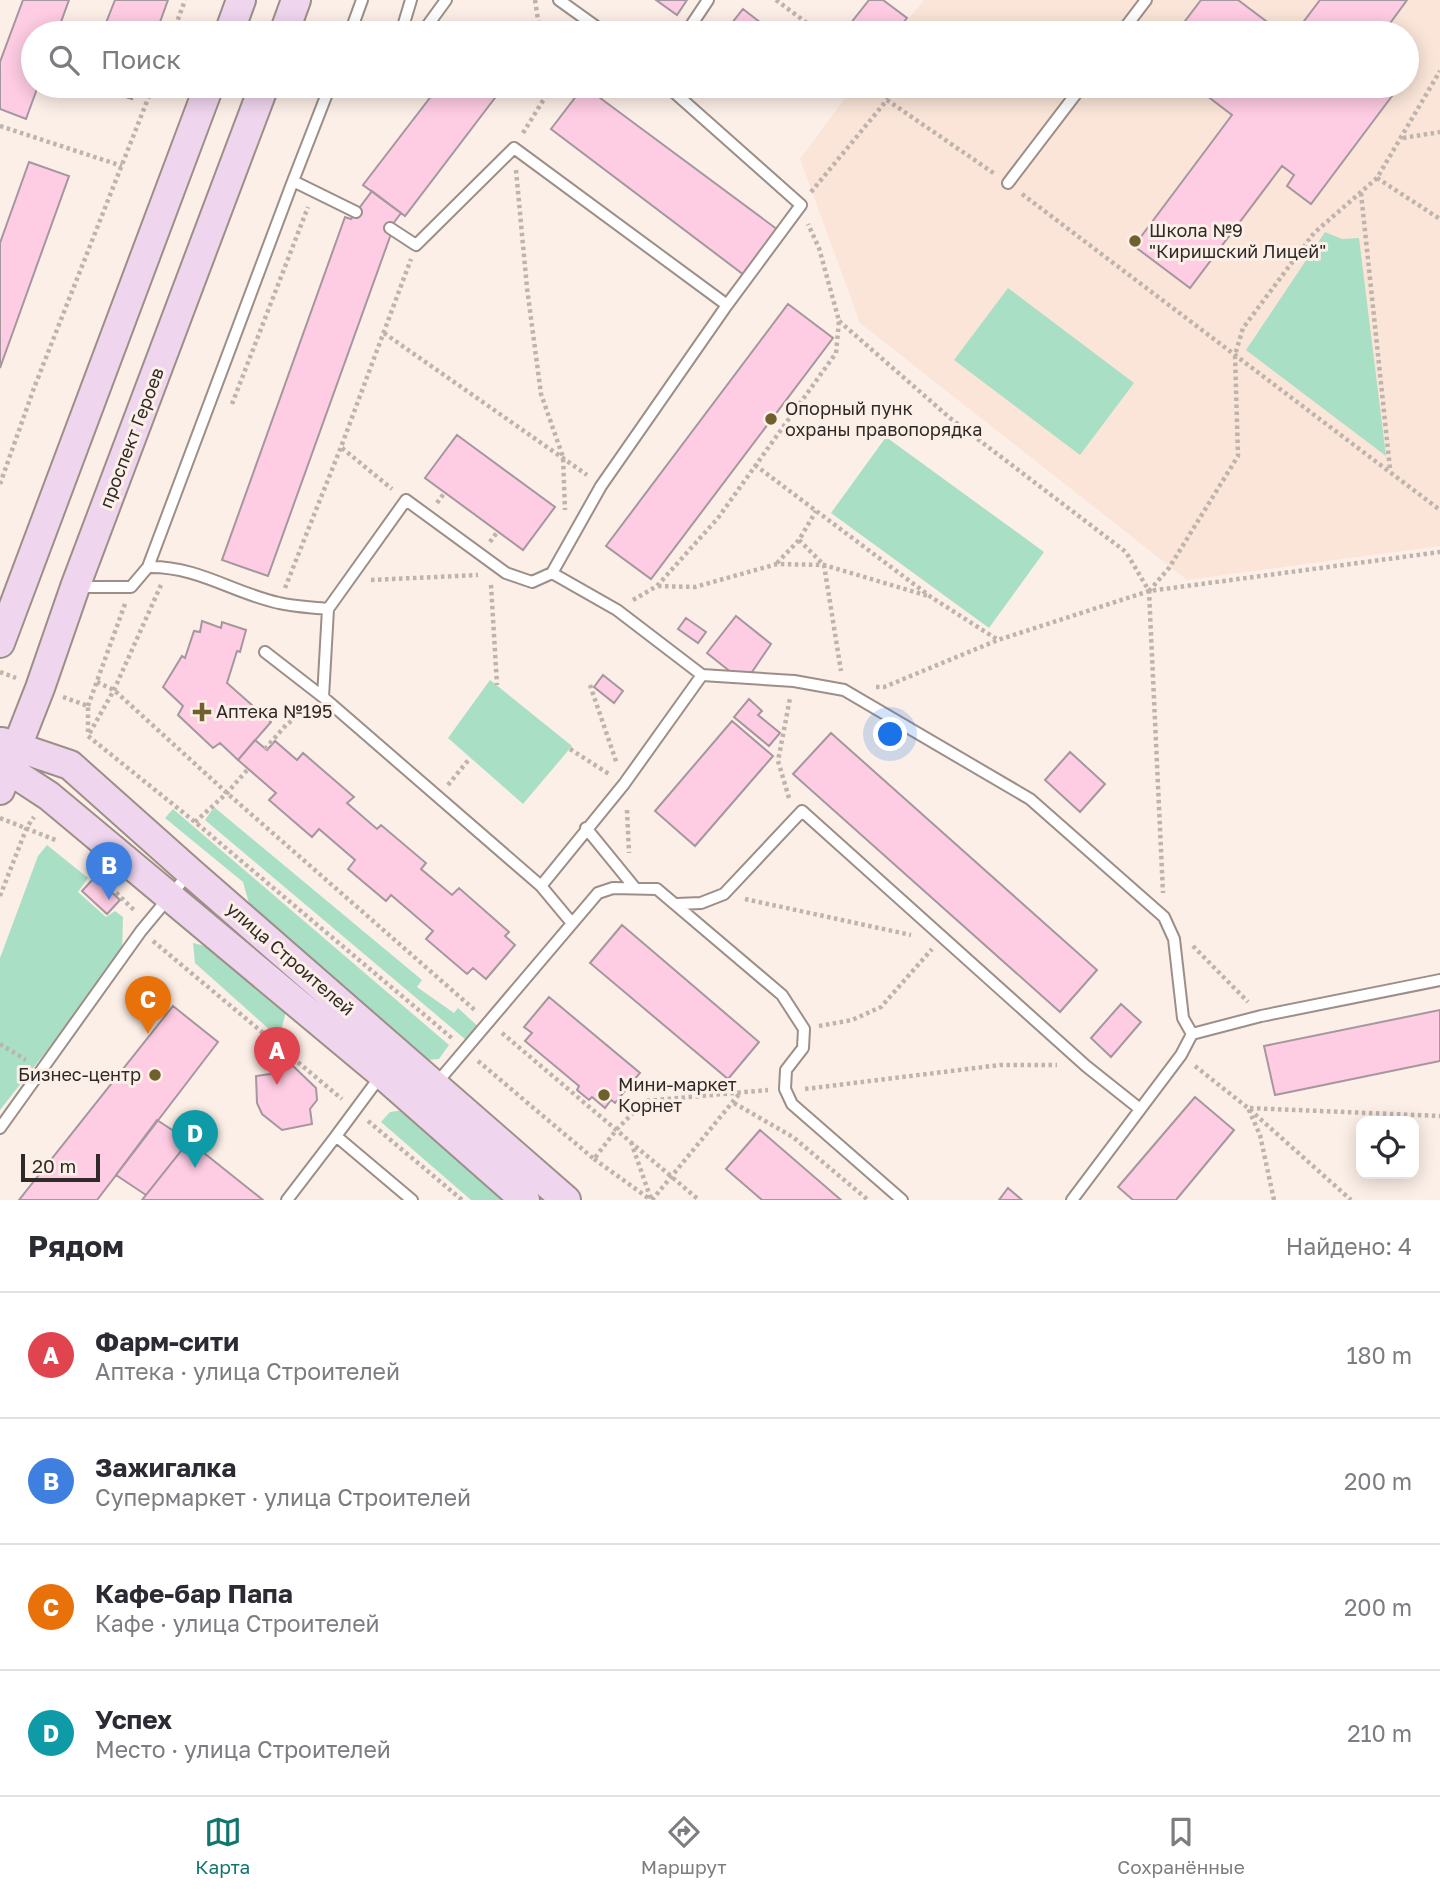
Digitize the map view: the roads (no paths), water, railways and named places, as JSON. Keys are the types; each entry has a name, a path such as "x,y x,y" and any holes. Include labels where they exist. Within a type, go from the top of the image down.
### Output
{"main road":[{"path":"233,21 241,0"},
{"path":"288,21 296,0"},
{"path":"0,643 204,98"},
{"name":"проспект Героев","path":"5,763 75,587 259,98"},
{"name":"улица Строителей","path":"5,763 70,765 190,872 426,1095 566,1200"},
{"name":"улица Строителей","path":"5,763 49,796 169,897 390,1063"},
{"name":"улица Строителей","path":"426,1095 525,1200"}],"lane":[{"path":"354,21 362,0"},
{"path":"405,21 411,0"},
{"path":"431,21 446,0"},
{"path":"559,0 588,21"},
{"path":"694,21 708,0"},
{"path":"1130,21 1146,0"},
{"path":"75,587 131,587 148,567 325,98"},
{"path":"323,697 328,609 406,500 506,573 532,582 552,573 601,486 727,305 801,205 681,98"},
{"path":"1008,183 1073,98"},
{"path":"390,228 416,245 514,148 727,305"},
{"path":"293,181 356,212"},
{"path":"148,567 169,566 278,603 328,609"},
{"path":"552,573 617,610 702,676 794,681 844,690 1030,799 1164,917 1174,939 1183,1018 1192,1034"},
{"path":"265,652 323,697 541,887 572,922"},
{"path":"541,887 624,784 702,676"},
{"path":"677,904 701,903 724,894 802,811 944,942 1140,1110"},
{"path":"586,828 635,888"},
{"path":"0,1128 141,931 190,872"},
{"path":"426,1095 598,893 613,888 657,889 782,995 804,1028 803,1048 786,1070 785,1089 792,1104 902,1200"},
{"path":"1072,1200 1181,1055 1192,1034 1261,1016 1440,980"},
{"path":"287,1200 390,1063"},
{"path":"335,1136 412,1200"}],"place":[{"name":"Школа №9 \"Киришский Лицей\"","path":"1135,241"},
{"name":"Опорный пунк охраны правопорядка","path":"771,419"},
{"name":"Аптека №195","path":"202,712"},
{"name":"Зажигалка","path":"109,900"},
{"name":"Кафе-бар Папа","path":"148,1034"},
{"name":"Бизнес-центр","path":"155,1075"},
{"name":"Фарм-сити","path":"277,1085"},
{"name":"Мини-маркет Корнет","path":"604,1095"},
{"name":"Успех","path":"195,1168"}]}
